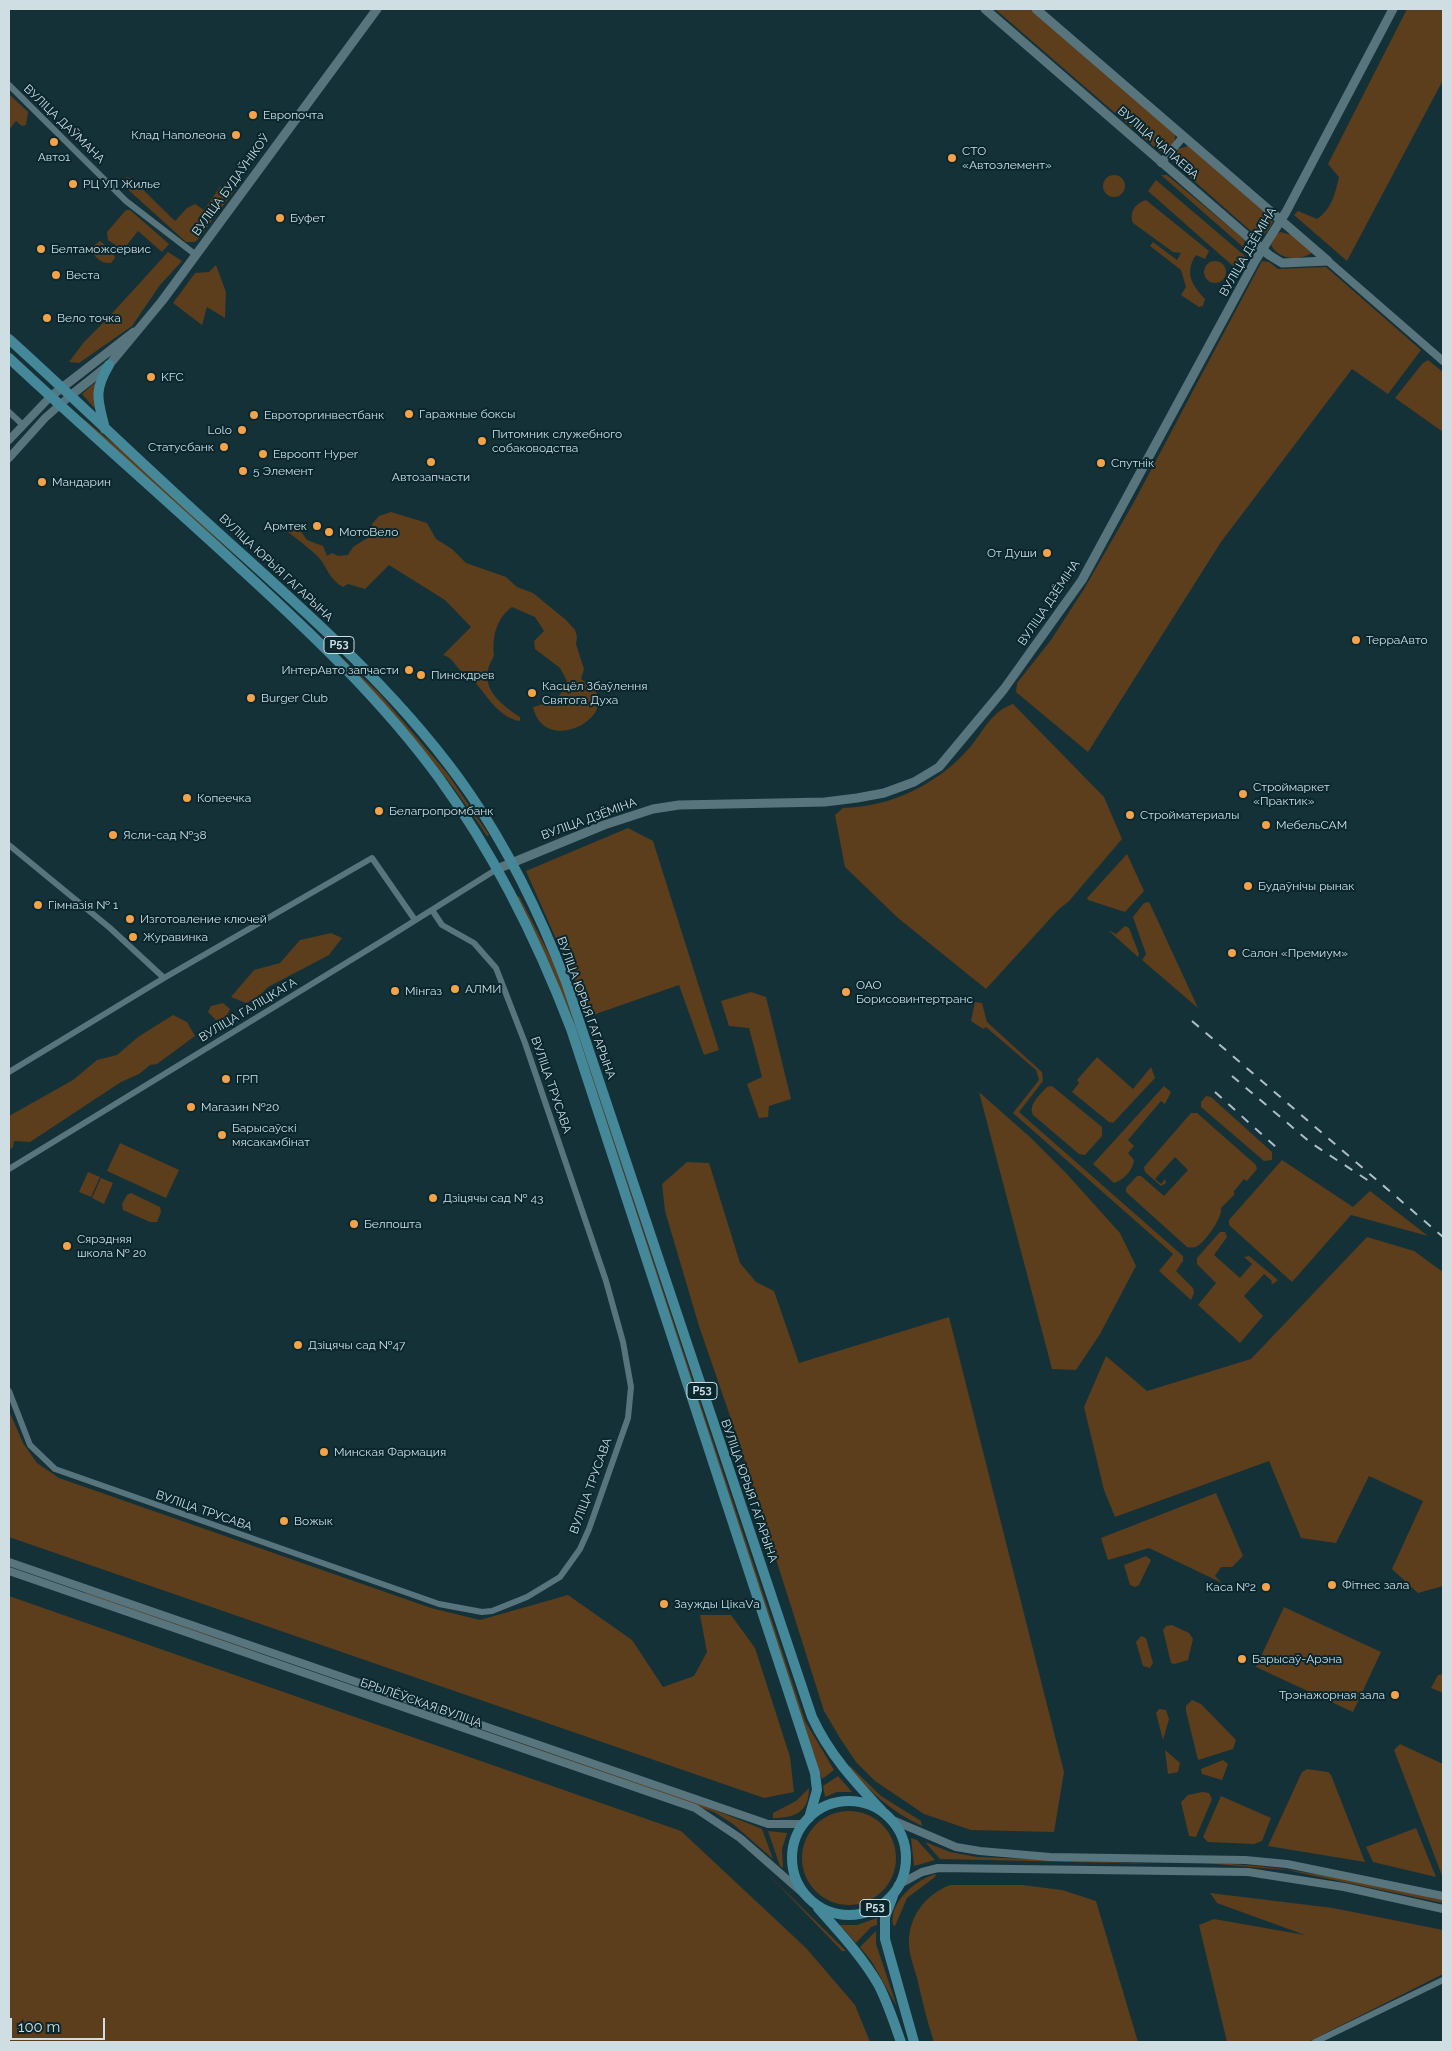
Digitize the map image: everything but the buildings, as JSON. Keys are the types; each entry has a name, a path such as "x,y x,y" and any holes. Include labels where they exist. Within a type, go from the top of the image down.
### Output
{"main road":[{"name":"ВУЛІЦА БУДАЎНІКОЎ","path":"70,396 109,365 140,328 377,9"},
{"name":"ВУЛІЦА ЧАПАЕВА","path":"985,9 1262,249 1282,263 1328,261"},
{"name":"ВУЛІЦА ЧАПАЕВА","path":"1036,9 1328,261"},
{"name":"ВУЛІЦА ДЗЁМІНА","path":"497,869 510,862 604,825 653,809 679,805 825,802 857,798 884,793 914,782 939,767 1004,689 1082,580 1262,249 1281,219 1393,9"},
{"name":"ВУЛІЦА БУДАЎНІКОЎ","path":"50,397 60,387 140,328"},
{"name":"ВУЛІЦА ЮРЫЯ ГАГАРЫНА","path":"9,339 292,600 372,678 429,740 450,767 501,842 554,953 571,998 812,1717 837,1760 890,1819 898,1831 905,1856 904,1870 885,1917 885,1939 914,2042"},
{"name":"ВУЛІЦА ЮРЫЯ ГАГАРЫНА","path":"9,358 274,600 357,680 401,730 439,778 497,869 528,926 554,985 626,1192 815,1773 817,1790 806,1821 794,1841 792,1860 795,1878 809,1898 854,1950 878,1984 889,2006 901,2042"},
{"path":"106,430 97,396 102,377 109,365"},
{"name":"ВУЛІЦА ЮРЫЯ ГАГАРЫНА","path":"806,1821 822,1808 837,1803 859,1802 882,1811"},
{"name":"Р53","path":"809,1898 822,1909 839,1914 856,1915 872,1910 884,1903 896,1889"}],"street":[{"name":"ВУЛІЦА ДАЎМАНА","path":"9,85 126,201 196,255"},
{"path":"1161,163 1183,136"},
{"name":"ВУЛІЦА ЧАПАЕВА","path":"1328,261 1443,361"},
{"name":"ВУЛІЦА БУДАЎНІКОЎ","path":"9,458 59,405 70,396"},
{"name":"ВУЛІЦА БУДАЎНІКОЎ","path":"9,440 50,397"},
{"path":"9,412 23,425"},
{"path":"9,845 110,928 164,978"},
{"path":"9,1072 164,978 372,858 415,920"},
{"name":"ВУЛІЦА ГАЛІЦКАГА","path":"9,1169 497,869"},
{"name":"ВУЛІЦА ТРУСАВА","path":"9,1391 30,1445 55,1469 440,1604 482,1612 492,1611 528,1597 560,1577 580,1549 589,1529 628,1418 631,1387 623,1342 606,1281 510,1003 490,959 474,943 442,925 432,910"},
{"name":"БРЫЛЁЎСКАЯ ВУЛІЦА","path":"9,1562 768,1824 806,1821"},
{"name":"БРЫЛЁЎСКАЯ ВУЛІЦА","path":"9,1572 695,1808 740,1838 809,1898"},
{"path":"78,1595 81,1586"},
{"path":"446,1723 449,1714"},
{"path":"890,1819 956,1847 980,1851 1050,1857 1245,1860 1287,1864 1443,1896"},
{"path":"896,1889 922,1872 938,1868 1248,1872 1344,1888 1443,1909"},
{"path":"1315,2042 1443,1980"}],"shaded area":[{"path":"995,9 1030,9 1175,134 1175,143 1167,151 1159,151"},
{"path":"1407,9 1443,9 1443,80 1347,261 1294,215 1298,211 1317,219 1329,206 1339,177 1328,164"},
{"path":"9,94 28,112 26,125 22,126 16,121 9,130"},
{"path":"1188,146 1271,217 1273,222 1267,232 1259,235 1253,233 1175,164 1173,160 1178,149"},
{"path":"1114,175 1122,178 1125,186 1122,194 1114,197 1106,194 1103,186 1106,178"},
{"path":"1161,175 1167,175 1245,240 1243,247"},
{"path":"127,177 132,179 175,221 187,208 195,204 204,210 220,187 227,183 234,188 234,191 199,238 195,242 186,242 123,185 123,181"},
{"path":"1156,180 1245,256 1247,260 1243,266 1233,266 1148,191"},
{"path":"1146,200 1209,251 1205,259 1196,255 1192,261 1190,273 1193,284 1205,299 1203,306 1199,307 1181,295 1186,287 1181,270 1150,246 1153,242 1177,260 1181,253 1173,252 1133,223 1132,212 1139,203"},
{"path":"126,210 130,210 169,244 162,252 138,231 127,245 120,248 108,240 107,232"},
{"path":"1280,232 1292,235 1312,253 1295,258 1279,254 1271,245 1275,236"},
{"path":"100,241 113,252 115,258 111,263 101,261 92,251 92,247"},
{"path":"168,252 182,261 160,285 132,326 79,363 69,362 84,342"},
{"path":"1215,261 1223,264 1226,272 1223,280 1215,283 1207,280 1204,272 1207,264"},
{"path":"1262,261 1269,262 1278,269 1326,267 1421,350 1388,394 1352,369 1221,542 1088,752 1016,692 1017,683 1051,640 1084,589 1134,502"},
{"path":"216,265 226,292 225,318 207,307 202,325 173,303 195,273 209,272"},
{"path":"1428,360 1443,372 1443,432 1395,398 1422,364"},
{"path":"97,381 96,410 82,394"},
{"path":"81,417 134,460 379,693 447,773 489,835 487,836 452,786 415,740 336,653 250,572 104,441"},
{"path":"391,512 427,523 436,539 452,549 466,563 506,577 517,587 533,593 566,620 575,630 577,637 576,644 584,669 581,679 595,690 599,703 595,713 586,722 575,728 562,731 550,729 540,721 533,707 546,704 558,697 567,681 560,668 535,649 534,641 544,631 535,617 512,607 502,617 496,629 494,656 487,675 488,684 497,698 520,717 520,721 512,719 498,709 469,676 460,670 451,659 443,655 471,627 445,600 389,565 365,589 348,584 343,587 338,584 309,548 288,532 295,523 307,540 323,546 327,556 332,553 338,556 348,555 353,547 369,537 373,532 372,524 379,516"},
{"path":"1013,704 1104,797 1122,839 1069,901 1058,910 986,989 898,918 845,867 835,815 843,808 861,807 897,798 930,782 959,759 999,711"},
{"path":"628,828 653,841 719,1050 704,1055 679,985 590,1016 526,871"},
{"path":"1127,854 1144,891 1125,912 1088,900 1087,898"},
{"path":"519,896 551,958 565,993 805,1721 834,1770 822,1779 570,1013 548,960 517,897"},
{"path":"1149,902 1198,1008 1142,960 1146,954 1133,917 1144,903"},
{"path":"1125,926 1129,928 1139,954 1138,957 1108,930 1116,934"},
{"path":"331,933 342,938 329,955 268,987 257,998 246,1003 231,997 254,970 280,963 300,940"},
{"path":"751,992 766,997 791,1099 769,1106 768,1117 759,1118 747,1084 762,1077 749,1028 729,1026 721,1001"},
{"path":"975,1002 982,1003 987,1022 1042,1072 1043,1081 1019,1112 1183,1256 1183,1261 1176,1271 1193,1288 1194,1293 1191,1300 1159,1271 1173,1254 1013,1113 1039,1080 1036,1070 986,1027 983,1029 971,1021"},
{"path":"223,1003 230,1009 225,1019 216,1020 208,1012 211,1006"},
{"path":"173,1015 187,1022 195,1036 157,1064 150,1065 139,1074 121,1082 30,1142 14,1141 13,1147 9,1150 9,1116 73,1080 97,1060 117,1055 138,1037"},
{"path":"1097,1057 1133,1089 1151,1067 1155,1078 1113,1123 1109,1122 1072,1092 1079,1083 1077,1080"},
{"path":"1052,1086 1102,1127 1102,1136 1085,1155 1079,1154 1033,1115 1033,1103 1047,1087"},
{"path":"1164,1086 1171,1092 1165,1104 1161,1101 1128,1140 1134,1146 1128,1153 1134,1160 1133,1164 1130,1171 1124,1177 1114,1183 1093,1164"},
{"path":"979,1092 1031,1138 1065,1172 1120,1233 1136,1266 1100,1334 1076,1370 1052,1369"},
{"path":"1206,1096 1211,1097 1272,1152 1272,1160 1264,1161 1201,1107 1201,1102"},
{"path":"1191,1113 1197,1113 1256,1165 1257,1169 1247,1181 1244,1179 1234,1191 1234,1195 1221,1208 1217,1222 1206,1238 1198,1246 1192,1248 1187,1247 1126,1192 1126,1188 1137,1176 1141,1176 1164,1196 1188,1170 1175,1157 1155,1179 1161,1184 1165,1179 1166,1183 1161,1186 1145,1172 1144,1167"},
{"path":"120,1143 179,1170 166,1198 107,1171"},
{"path":"1282,1160 1353,1207 1370,1191 1428,1236 1351,1215 1292,1282 1229,1225 1229,1220"},
{"path":"687,1162 709,1163 740,1263 756,1282 774,1291 799,1363 949,1317 1064,1772 1054,1832 971,1830 924,1814 875,1781 856,1762 824,1711 740,1445 699,1326 665,1211 662,1184"},
{"path":"88,1172 100,1177 91,1197 79,1192"},
{"path":"101,1178 113,1183 104,1204 92,1198"},
{"path":"131,1193 160,1207 161,1212 157,1222 150,1222 123,1210 122,1204 127,1195"},
{"path":"1220,1232 1225,1232 1227,1237 1214,1255 1240,1278 1252,1264 1244,1257 1249,1256 1278,1280 1273,1284 1264,1274 1244,1296 1263,1316 1240,1343 1198,1305 1216,1283 1197,1264 1197,1258"},
{"path":"1367,1237 1414,1251 1443,1272 1443,1586 1418,1593 1392,1569 1423,1501 1369,1476 1336,1543 1301,1538 1269,1461 1115,1517 1104,1490 1084,1407 1106,1356 1147,1391 1251,1359"},
{"path":"9,1411 23,1443 37,1463 59,1478 431,1608 480,1620 568,1595 632,1640 663,1687 694,1676 707,1652 700,1615 731,1615 755,1648 790,1757 794,1792 764,1798 9,1537"},
{"path":"1216,1493 1243,1556 1232,1567 1221,1567 1215,1576 1222,1583 1149,1548 1108,1560 1101,1538"},
{"path":"1146,1556 1151,1560 1139,1585 1135,1587 1130,1585 1124,1565"},
{"path":"86,1592 259,1653 259,1654 85,1594"},
{"path":"9,1596 681,1831 806,1948 855,2005 870,2042 9,2042"},
{"path":"1284,1607 1381,1652 1353,1712 1256,1667"},
{"path":"1172,1625 1189,1633 1193,1639 1188,1660 1174,1664 1171,1663 1163,1630 1166,1626"},
{"path":"1141,1636 1146,1638 1153,1663 1150,1668 1143,1666 1136,1642"},
{"path":"1443,1674 1443,1693 1431,1688 1438,1675"},
{"path":"1192,1700 1201,1704 1236,1740 1233,1749 1198,1760 1186,1711 1186,1706"},
{"path":"1159,1709 1166,1710 1169,1719 1163,1740 1156,1713"},
{"path":"452,1720 700,1804 762,1829 773,1859 733,1824 714,1812"},
{"path":"1400,1744 1443,1764 1443,1878 1394,1750"},
{"path":"1165,1750 1180,1763 1178,1772 1168,1774"},
{"path":"1223,1760 1228,1764 1222,1780 1202,1774 1201,1769"},
{"path":"850,1766 881,1796 921,1821 922,1826 882,1801 856,1776 848,1767"},
{"path":"1307,1769 1328,1772 1331,1775 1365,1862 1268,1846 1302,1772"},
{"path":"838,1776 852,1792 837,1792 825,1797 823,1786"},
{"path":"809,1788 806,1803 799,1812 787,1817 773,1818 773,1813 796,1801"},
{"path":"1202,1792 1209,1793 1212,1799 1196,1837 1189,1836 1181,1802 1188,1795"},
{"path":"1221,1796 1271,1818 1262,1841 1254,1844 1208,1842 1203,1837"},
{"path":"849,1811 867,1815 882,1825 892,1840 896,1858 892,1876 882,1891 867,1901 849,1905 831,1901 816,1891 806,1876 802,1858 806,1840 816,1825 831,1815"},
{"path":"1416,1828 1436,1877 1373,1862 1366,1847"},
{"path":"768,1831 787,1833 782,1849 783,1868 780,1866"},
{"path":"911,1838 917,1840 935,1860 914,1866"},
{"path":"925,1842 950,1852 977,1857 1159,1864 940,1859"},
{"path":"1204,1863 1260,1866 1316,1874 1427,1896 1443,1900 1443,1903 1287,1870"},
{"path":"936,1874 935,1877 907,1898 895,1926 893,1925 895,1908 905,1893 920,1881"},
{"path":"769,1875 846,1951 842,1951"},
{"path":"950,1885 1022,1885 1062,1890 1096,1901 1138,2042 934,2042 911,1959 909,1940 913,1922 921,1906 934,1894"},
{"path":"1210,1893 1333,1908 1443,1930 1443,1974 1308,2042 1227,2042 1199,1925 1214,1919 1305,1935 1217,1903"},
{"path":"877,1918 877,1925 871,1927 856,1943 840,1925 857,1925"},
{"path":"876,1931 876,1944 897,2007 872,1962 860,1947"}],"railway":[{"path":"1192,1021 1443,1237"},
{"path":"1232,1076 1311,1143 1372,1183"},
{"path":"1215,1092 1277,1148"}],"place":[{"name":"Европочта","path":"253,115"},
{"name":"Клад Наполеона","path":"236,135"},
{"name":"Авто1","path":"54,142"},
{"name":"СТО «Автоэлемент»","path":"952,158"},
{"name":"РЦ УП Жилье","path":"73,184"},
{"name":"Буфет","path":"280,218"},
{"name":"Белтаможсервис","path":"41,249"},
{"name":"Веста","path":"56,275"},
{"name":"Вело точка","path":"47,318"},
{"name":"KFC","path":"151,377"},
{"name":"Гаражные боксы","path":"409,414"},
{"name":"Евроторгинвестбанк","path":"254,415"},
{"name":"Lolo","path":"242,430"},
{"name":"Питомник служебного собаководства","path":"482,441"},
{"name":"Статусбанк","path":"224,447"},
{"name":"Евроопт Hyper","path":"263,454"},
{"name":"Автозапчасти","path":"431,462"},
{"name":"Спутнік","path":"1101,463"},
{"name":"5 Элемент","path":"243,471"},
{"name":"Мандарин","path":"42,482"},
{"name":"Армтек","path":"317,526"},
{"name":"МотоВело","path":"329,532"},
{"name":"От Души","path":"1047,553"},
{"name":"ТерраАвто","path":"1356,640"},
{"name":"ИнтерАвто запчасти","path":"409,670"},
{"name":"Пинскдрев","path":"421,675"},
{"name":"Касцёл Збаўлення Святога Духа","path":"532,693"},
{"name":"Burger Club","path":"251,698"},
{"name":"Строймаркет «Практик»","path":"1243,794"},
{"name":"Копеечка","path":"187,798"},
{"name":"Белагропромбанк","path":"379,811"},
{"name":"Стройматериалы","path":"1130,815"},
{"name":"МебельСАМ","path":"1266,825"},
{"name":"Ясли-сад №38","path":"113,835"},
{"name":"Будаўнічы рынак","path":"1248,886"},
{"name":"Гімназія № 1","path":"38,905"},
{"name":"Изготовление ключей","path":"130,919"},
{"name":"Журавинка","path":"133,937"},
{"name":"Салон «Премиум»","path":"1232,953"},
{"name":"АЛМИ","path":"455,989"},
{"name":"Мінгаз","path":"395,991"},
{"name":"ОАО Борисовинтертранс","path":"846,992"},
{"name":"ГРП","path":"226,1079"},
{"name":"Магазин №20","path":"191,1107"},
{"name":"Барысаўскі мясакамбінат","path":"222,1135"},
{"name":"Дзіцячы сад № 43","path":"433,1198"},
{"name":"Белпошта","path":"354,1224"},
{"name":"Сярэдняя школа № 20","path":"67,1246"},
{"name":"Дзіцячы сад №47","path":"298,1345"},
{"name":"Минская Фармация","path":"324,1452"},
{"name":"Вожык","path":"284,1521"},
{"name":"Фітнес зала","path":"1332,1585"},
{"name":"Каса №2","path":"1266,1587"},
{"name":"Заужды ЦікаVа","path":"664,1604"},
{"name":"Барысаў-Арэна","path":"1242,1659"},
{"name":"Трэнажорная зала","path":"1395,1695"}]}
